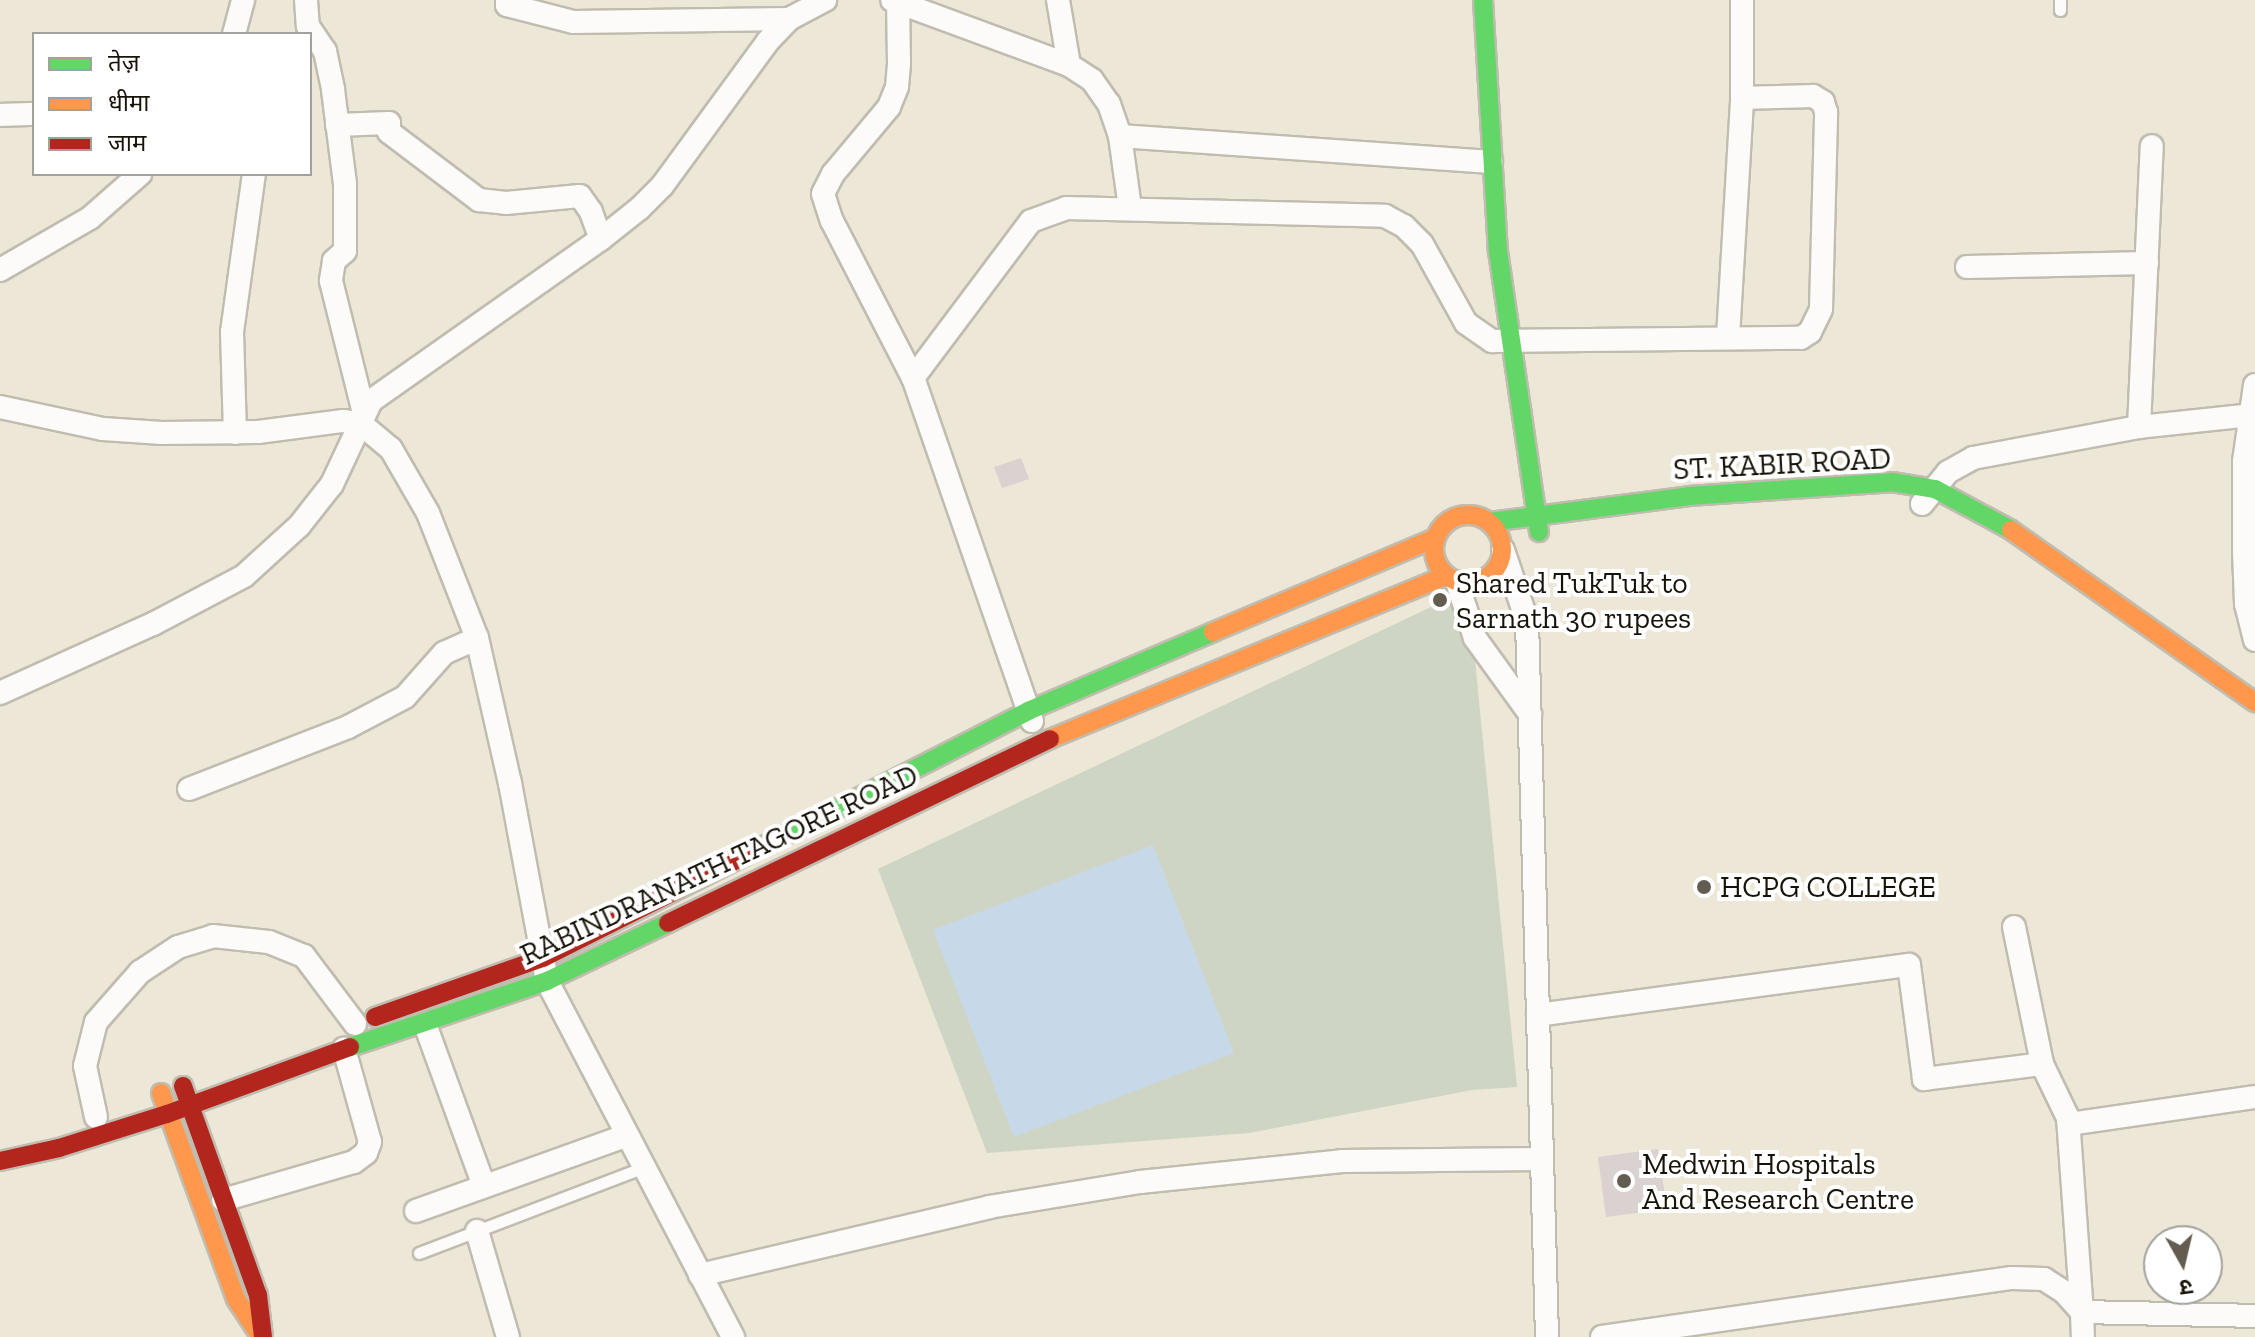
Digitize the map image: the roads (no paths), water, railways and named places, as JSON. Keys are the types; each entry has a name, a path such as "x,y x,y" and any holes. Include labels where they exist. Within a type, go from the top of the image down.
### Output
{"main road":[{"path":"1483,0 1491,162 1509,343 1538,523"},
{"name":"ST. KABIR ROAD","path":"1502,545 1538,523 1826,484 1892,482 2010,529 2255,702"},
{"name":"ST. KABIR ROAD","path":"1490,522 1625,519 1824,502 1887,502 1928,497 2255,723"},
{"name":"RABINDRANATH TAGORE ROAD","path":"0,1161 59,1148 191,1106 347,1034 543,958 1028,711 1436,538 1441,528 1459,516 1480,517 1490,522"},
{"path":"1490,522 1502,545"},
{"path":"1436,538 1435,559 1452,579"},
{"name":"RABINDRANATH TAGORE ROAD","path":"347,1034 425,1024 547,981 1039,744 1452,579 1478,583 1496,570 1502,545"},
{"path":"202,1078 154,1096 167,1114 236,1299 262,1337"},
{"path":"183,1086 258,1295 262,1337"}],"street":[{"path":"235,32 243,0"},
{"path":"306,0 308,26 325,51 345,184 345,251 334,261 331,281 362,418 391,449 411,478 449,558 477,638 510,783 547,981 625,1136 733,1337"},
{"path":"507,0 507,5 573,22 789,19"},
{"path":"0,693 153,624 244,576 299,526 332,484 362,418 379,393 601,239 662,186 768,41 789,19 825,0"},
{"path":"1039,744 913,378 832,221 823,194 833,174 889,107 897,87 896,0 1069,65 1092,80 1109,104 1120,136 1130,208"},
{"path":"1058,0 1069,65"},
{"path":"1728,337 1742,98 1742,0"},
{"path":"913,378 1031,221 1066,208 1385,216 1404,226 1422,244 1466,323 1479,335 1509,343 1801,338 1810,332 1821,309 1826,112 1823,102 1813,96 1742,98"},
{"path":"0,115 32,114"},
{"path":"337,125 389,123 389,132 479,200 506,203 580,196 591,212 601,239"},
{"path":"1120,136 1491,162"},
{"path":"2139,427 2152,146"},
{"path":"0,270 90,218 138,176"},
{"path":"235,433 232,332 254,176"},
{"path":"1967,267 2147,263"},
{"path":"2255,385 2244,461 2246,604 2255,640"},
{"path":"0,407 103,429 235,433 362,418"},
{"path":"1928,497 1948,472 1973,458 2139,427 2251,415"},
{"path":"1502,545 1527,621 1547,1337"},
{"path":"1452,579 1475,638 1530,714"},
{"path":"189,789 348,727 405,697 444,653 477,638"},
{"path":"2014,927 2042,1064 2069,1124 2083,1337"},
{"path":"96,1116 85,1066 96,1022 140,972 178,947 213,936 269,942 304,956 347,1034 370,1142 366,1153 354,1162 223,1200"},
{"path":"1538,1015 1909,965 1924,1079 2042,1064"},
{"path":"425,1024 484,1186"},
{"path":"2069,1124 2255,1097"},
{"path":"416,1211 625,1136"},
{"path":"700,1275 989,1207 1124,1184 1342,1161 1542,1159"},
{"path":"477,1231 508,1337"},
{"path":"1602,1337 2012,1278 2044,1279 2064,1292 2082,1312 2255,1316"}],"lane":[{"path":"419,1253 642,1168"}],"water":[{"path":"1153,845 1234,1053 1014,1137 933,930"}],"place":[{"name":"Shared TukTuk to Sarnath 30 rupees","path":"1440,600"},
{"name":"HCPG COLLEGE","path":"1704,887"},
{"name":"Medwin Hospitals And Research Centre","path":"1624,1181"}]}
